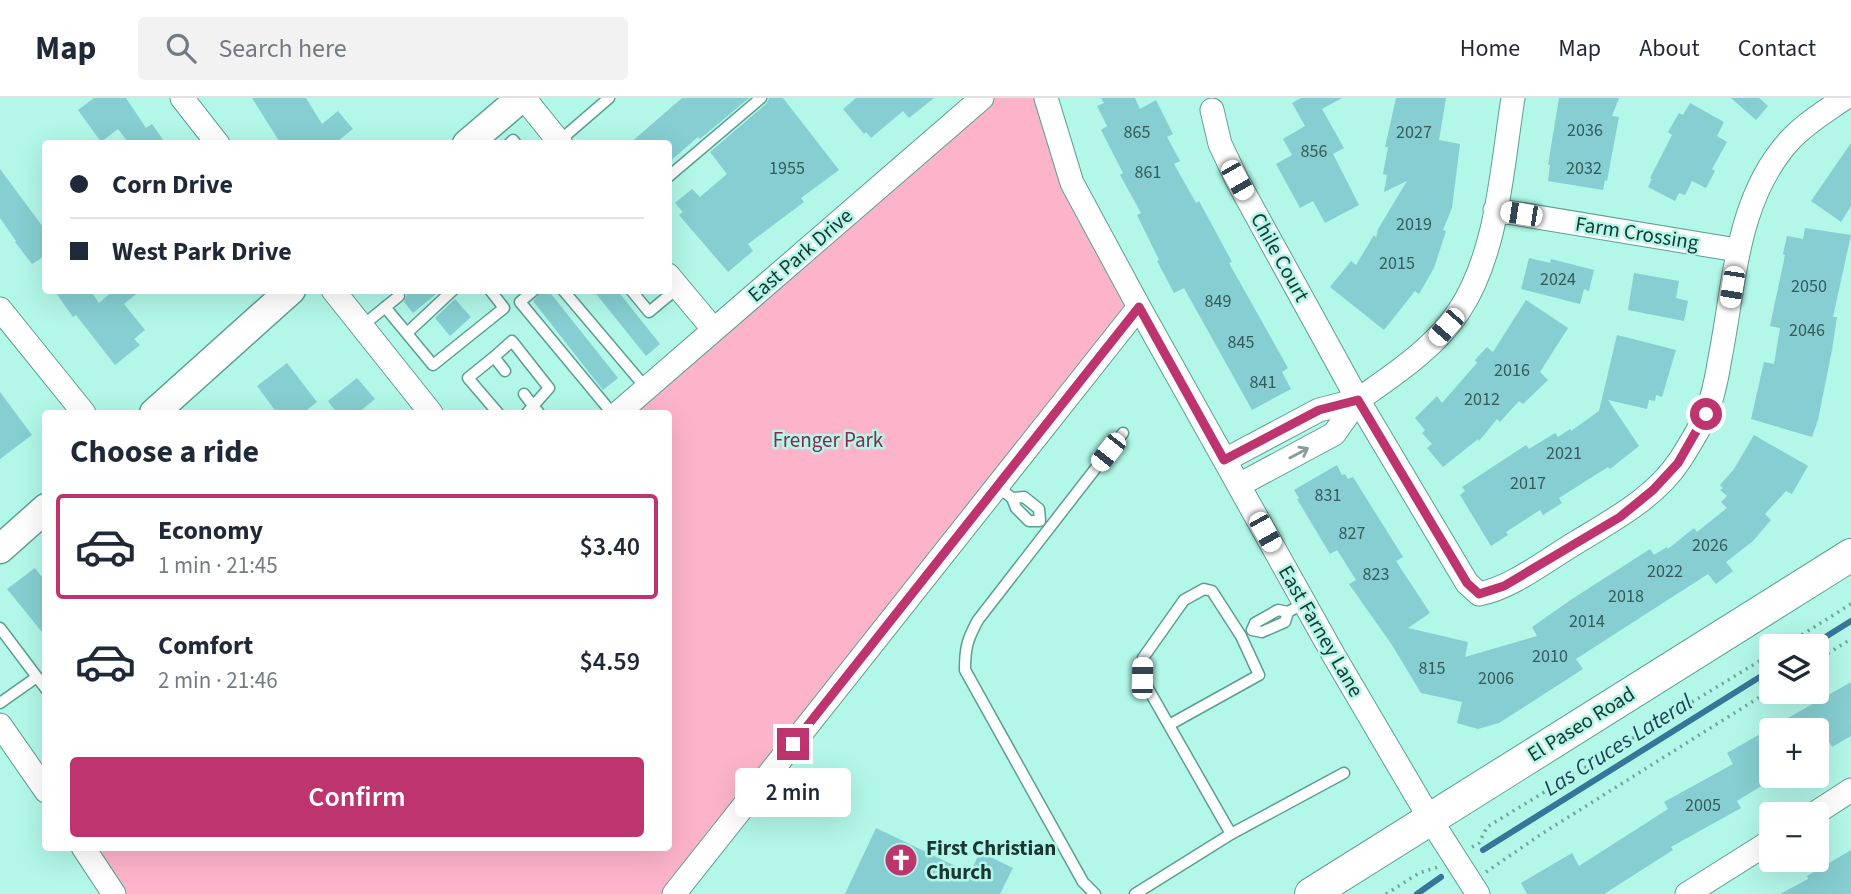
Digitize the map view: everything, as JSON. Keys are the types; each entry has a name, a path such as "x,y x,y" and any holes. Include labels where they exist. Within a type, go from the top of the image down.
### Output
{"main road":[{"name":"El Paseo Road","path":"1311,894 1851,555"}],"street":[{"path":"183,98 215,140"},
{"path":"472,140 523,98 557,140"},
{"name":"East Farney Lane","path":"1046,98 1072,183 1238,485 1296,608 1475,888"},
{"path":"1238,485 1334,434 1358,400 1432,342 1459,312 1482,266 1495,210 1513,98"},
{"path":"1737,250 1764,178 1777,158 1802,128 1845,98"},
{"name":"East Park Drive","path":"621,410 976,100"},
{"name":"Chile Court","path":"1212,110 1220,144 1237,180 1358,400 1467,583 1479,594 1504,586 1620,517 1653,490 1678,463 1706,414 1716,379 1737,250"},
{"name":"Farm Crossing","path":"1495,210 1737,250"},
{"path":"674,281 714,330"},
{"path":"157,410 287,294"},
{"path":"337,294 429,410"},
{"path":"674,894 1004,492 1139,307"},
{"path":"0,309 82,410"},
{"path":"1224,460 1319,410 1358,400"},
{"path":"3,539 42,511"},
{"path":"0,725 41,776"},
{"path":"1829,804 1851,790"},
{"path":"1687,894 1759,849"},
{"path":"96,853 114,894"}],"lane":[{"path":"562,140 609,98"},
{"path":"672,174 761,98"},
{"path":"407,333 449,294"},
{"path":"493,294 505,308"},
{"path":"385,307 433,365 505,308 520,302 529,294"},
{"path":"567,294 646,388"},
{"path":"635,294 649,312 664,294"},
{"path":"362,326 398,296"},
{"path":"520,302 610,410"},
{"path":"495,410 468,378 512,341 549,388 534,410"},
{"path":"494,357 505,371"},
{"path":"524,394 532,410"},
{"path":"1095,894 1083,882 965,670 966,642 978,620 1044,524 1123,433"},
{"path":"1004,492 1029,521 1044,524"},
{"path":"1169,725 1259,675 1241,636 1212,591 1204,589 1184,600 1143,658 1142,678 1231,834"},
{"path":"1241,636 1252,630 1255,623 1278,610 1296,608"},
{"path":"0,628 4,641 42,684"},
{"path":"0,703 37,677"},
{"path":"1135,894 1231,834 1344,773"}],"path":[{"path":"1803,634 1851,604"},
{"path":"1829,653 1851,639"},
{"path":"1386,894 1419,873 1433,870 1455,858 1479,842 1488,827 1759,661"},
{"path":"1475,888 1543,833 1759,698"}],"green space":[{"name":"Frenger Park","path":"982,98 1046,98 1139,307 669,894 114,894 96,866 103,851 672,851 672,410 618,410"}],"building":[{"path":"94,98 126,98 146,128 152,124 163,140 126,140 118,129 100,140 78,110"},
{"path":"252,98 306,98 322,124 338,111 353,129 339,140 278,140"},
{"path":"682,98 749,98 672,160 672,140 634,140"},
{"path":"769,98 783,98 839,170 801,198 804,202 748,244 753,251 728,272 679,215 683,212 675,203 692,189 700,197 727,174 710,152 766,104"},
{"path":"856,98 934,98 909,118 903,111 871,138 866,132 864,134 843,109"},
{"path":"1101,98 1135,98 1140,109 1156,100 1173,134 1167,137 1180,161 1174,164 1196,203 1199,201 1232,262 1229,263 1288,368 1282,372 1291,389 1252,410 1184,288 1174,293 1137,215 1141,213 1120,175 1123,173 1101,130 1107,126 1097,106 1104,103"},
{"path":"1301,98 1342,98 1322,109 1344,148 1333,154 1359,205 1325,223 1313,201 1300,208 1276,164 1292,155 1283,139 1305,126 1292,103"},
{"path":"1396,98 1446,98 1439,140 1460,144 1452,208 1443,230 1446,231 1434,268 1419,294 1415,291 1384,330 1330,287 1351,261 1356,265 1374,235 1376,238 1378,229 1407,181 1384,192 1387,175 1383,174 1388,147 1385,147"},
{"path":"1559,98 1619,98 1612,116 1619,117 1603,190 1548,181 1548,165"},
{"path":"1731,98 1759,98 1768,106 1756,120"},
{"path":"1690,103 1724,122 1717,136 1727,142 1712,169 1715,171 1706,188 1692,181 1685,195 1679,193 1675,201 1648,187 1672,135 1668,132 1679,113 1683,115"},
{"path":"1851,143 1851,206 1841,222 1811,201"},
{"path":"0,169 42,226 42,258 32,264 0,218"},
{"path":"1805,228 1851,235 1833,317 1837,317 1832,350 1812,437 1751,419 1764,362 1774,364 1780,328 1770,326 1787,236 1803,239"},
{"path":"1529,258 1550,263 1551,259 1594,270 1589,291 1584,289 1580,304 1521,289"},
{"path":"1634,273 1679,281 1676,298 1688,301 1684,321 1628,310"},
{"path":"57,294 93,294 99,303 109,294 136,294 124,304 145,330 134,339 140,345 115,365 76,315 73,317"},
{"path":"436,294 413,313 404,302 407,295"},
{"path":"539,294 551,294 618,378 603,390 533,301"},
{"path":"596,294 620,294 660,344 646,356"},
{"path":"455,299 471,317 450,336 435,318"},
{"path":"1526,300 1568,328 1540,372 1548,380 1523,404 1519,401 1500,422 1497,419 1479,441 1478,439 1443,467 1427,448 1432,444 1422,433 1425,430 1415,418 1437,396 1442,403 1477,363 1475,360 1487,347 1493,352"},
{"path":"1617,335 1676,350 1662,397 1656,395 1655,401 1649,400 1647,409 1608,400 1639,446 1610,469 1608,467 1559,498 1562,503 1543,515 1540,510 1506,532 1508,535 1491,546 1460,495 1465,491 1462,487 1526,445 1529,449 1555,433 1558,437 1570,429 1571,431 1599,411"},
{"path":"287,363 317,402 307,410 275,410 257,386"},
{"path":"357,378 375,399 362,410 335,410 328,401"},
{"path":"0,392 32,435 0,459"},
{"path":"1754,435 1808,466 1792,494 1786,491 1765,514 1771,520 1753,541 1726,562 1733,571 1716,584 1708,574 1576,659 1583,669 1499,723 1478,729 1457,723 1462,702 1421,693 1392,645 1349,584 1356,580 1337,550 1330,554 1294,490 1337,465 1342,475 1345,474 1348,479 1353,477 1403,557 1396,561 1430,613 1408,628 1468,642 1465,657 1537,636 1532,627 1572,599 1650,549 1654,555 1667,547 1668,549 1694,528 1697,532 1727,508 1721,502 1727,496 1720,490 1723,488 1720,485 1734,469"},
{"path":"35,568 42,577 42,632 7,589"},
{"path":"1851,682 1851,736 1832,747 1829,741 1829,718 1788,718 1813,704 1829,704 1829,695"},
{"path":"1759,735 1759,787 1737,801 1741,808 1671,847 1673,850 1604,894 1527,894 1521,883 1572,853 1579,866 1668,809 1664,802 1733,764 1727,753"},
{"name":"First Christian Church","path":"876,828 970,873 980,852 1013,868 1000,894 845,894"},
{"path":"1851,850 1851,894 1780,894 1808,879 1807,876 1814,872 1829,872 1829,863"}],"waterway":[{"name":"Las Cruces Lateral","path":"1829,635 1851,621"},
{"name":"Las Cruces Lateral","path":"1483,850 1759,678"},
{"name":"Las Cruces Lateral","path":"1417,894 1441,877"}],"place":[{"name":"First Christian Church","path":"901,860"}],"route":[{"path":"793,744 1139,307 1224,460 1319,410 1358,400 1467,583 1479,594 1504,586 1620,517 1653,490 1678,463 1706,414"}]}
